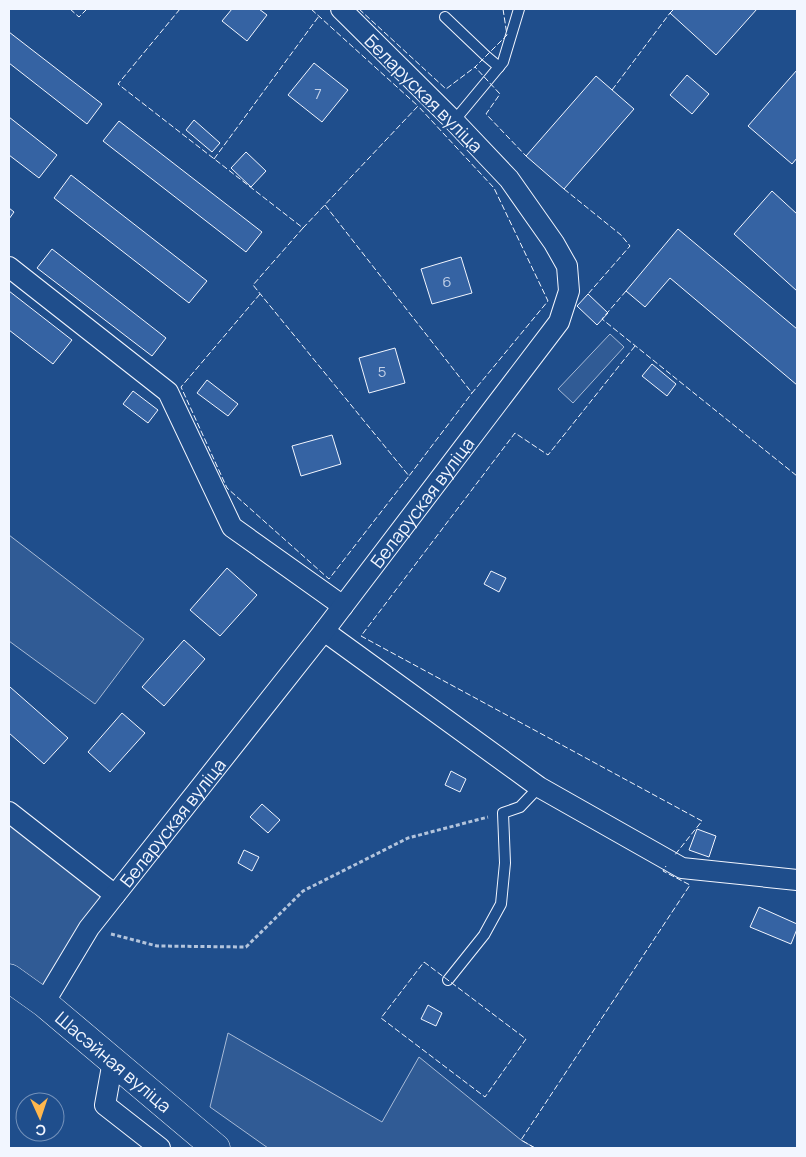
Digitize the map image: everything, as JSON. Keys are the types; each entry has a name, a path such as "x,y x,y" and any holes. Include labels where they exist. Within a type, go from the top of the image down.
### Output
{"main road":[{"name":"Шасэйная вуліца","path":"9,978 44,1004 216,1148"}],"street":[{"name":"Беларуская вуліца","path":"44,1004 89,928 324,631 559,322 569,291 567,266 554,243 509,179 454,121 341,9"},
{"path":"9,267 168,392 232,527 343,606"},
{"path":"324,631 539,787 682,868 797,880"},
{"path":"9,812 115,895"},
{"path":"113,1061 106,1105 160,1148"}],"lane":[{"path":"454,121 503,62 519,9"},
{"path":"445,17 499,67"},
{"path":"448,980 484,934 501,904 505,862 503,814 520,807 539,787"}],"path":[{"path":"89,928 157,946 246,947 303,891 408,838 503,814"}],"shaded area":[{"path":"610,334 624,347 573,403 558,389"},
{"path":"9,535 144,639 95,704 9,641"},
{"path":"9,812 115,895 44,1003 9,975"},
{"path":"228,1033 382,1122 419,1057 521,1140 535,1148 268,1148 210,1107"}],"building":[{"path":"232,9 259,9 267,15 247,41 222,21"},
{"path":"674,9 757,9 716,55 670,13"},
{"path":"9,32 102,104 87,124 9,63"},
{"path":"314,63 348,90 322,122 288,95"},
{"path":"797,70 797,158 792,164 748,126"},
{"path":"687,75 709,94 692,114 670,95"},
{"path":"596,76 634,109 564,189 526,156"},
{"path":"9,117 57,155 39,178 9,155"},
{"path":"194,120 220,143 212,152 186,130"},
{"path":"119,121 262,232 246,252 103,141"},
{"path":"246,152 266,171 251,187 231,168"},
{"path":"71,175 207,281 189,303 54,198"},
{"path":"772,191 797,214 797,291 734,234"},
{"path":"9,208 14,212 9,219"},
{"path":"678,229 797,329 797,385 670,278 645,307 626,291"},
{"path":"52,249 166,338 152,356 37,268"},
{"path":"461,257 472,293 432,304 421,269"},
{"path":"9,291 72,340 53,364 9,330"},
{"path":"588,294 608,313 597,325 577,306"},
{"path":"395,348 405,383 369,393 359,358"},
{"path":"652,364 676,384 667,396 642,376"},
{"path":"207,380 238,404 228,416 197,393"},
{"path":"133,391 158,410 148,423 123,404"},
{"path":"332,435 341,464 301,476 292,446"},
{"path":"227,568 257,595 220,636 190,610"},
{"path":"491,571 506,578 499,592 484,584"},
{"path":"184,640 205,659 164,706 142,687"},
{"path":"10,687 68,738 44,764 9,733"},
{"path":"122,713 145,733 110,772 88,752"},
{"path":"451,771 466,779 460,792 445,785"},
{"path":"262,804 280,820 268,833 250,817"},
{"path":"697,829 716,836 709,857 689,850"},
{"path":"244,850 259,857 252,871 238,863"},
{"path":"759,907 797,924 791,944 750,927"},
{"path":"428,1005 442,1013 436,1026 421,1019"}],"fence":[{"path":"70,9 79,17 87,9"},
{"path":"180,9 118,84 303,228 418,106 311,9"},
{"path":"359,9 446,89 475,67"},
{"path":"503,9 507,35 475,67 500,94 486,114 526,156"},
{"path":"612,90 670,13"},
{"path":"214,159 319,16"},
{"path":"325,205 472,393 548,301 494,188 418,106"},
{"path":"564,189 621,235 630,246 588,294"},
{"path":"303,228 253,285 409,476 472,393"},
{"path":"626,291 602,319 797,476"},
{"path":"260,294 181,387 227,488 329,579 409,476"},
{"path":"635,346 548,455 515,433 361,636 702,821 674,856"},
{"path":"535,1148 521,1140 690,885 663,871 666,866"},
{"path":"424,962 526,1039 485,1097 381,1018 424,962"}]}
